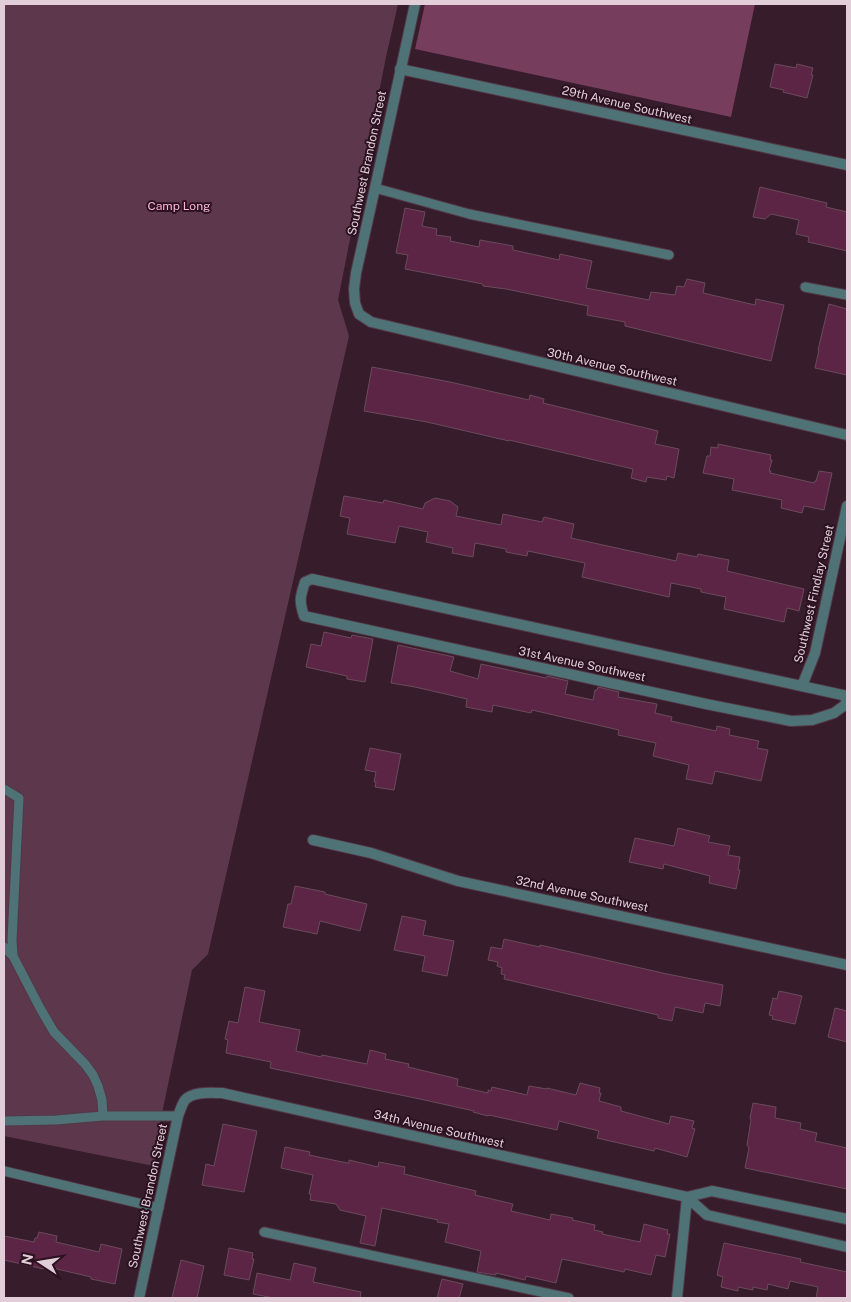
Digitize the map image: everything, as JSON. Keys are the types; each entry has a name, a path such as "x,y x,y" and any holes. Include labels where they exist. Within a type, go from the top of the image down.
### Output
{"street":[{"name":"Southwest Brandon Street","path":"371,322 359,314 355,303 356,274 415,4"},
{"name":"29th Avenue Southwest","path":"400,69 847,165"},
{"name":"30th Avenue Southwest","path":"371,322 847,435"},
{"name":"Southwest Findlay Street","path":"802,686 815,653 847,506"},
{"name":"31st Avenue Southwest","path":"312,580 802,686 847,697 845,705 834,713 812,720 791,721 706,704 304,616 300,604 301,595 305,582 312,580"},
{"name":"32nd Avenue Southwest","path":"313,840 371,853 458,880 847,965"},
{"name":"34th Avenue Southwest","path":"186,1100 193,1095 222,1093 687,1197 712,1191 847,1219"},
{"name":"Southwest Brandon Street","path":"139,1298 178,1116 186,1100"},
{"name":"34th Avenue Southwest","path":"687,1197 707,1214 847,1247"},
{"path":"677,1298 687,1197"}],"lane":[{"path":"375,188 468,214 669,255"},
{"path":"806,286 847,295"},
{"path":"4,790 19,798 12,940 14,956 54,1032 86,1064 93,1074 102,1100 103,1116"},
{"path":"4,947 14,956"},
{"path":"4,1121 56,1120 103,1116 178,1116"},
{"path":"4,1171 159,1208"},
{"path":"264,1232 569,1298"}],"green space":[{"name":"Camp Long","path":"4,4 398,4 338,300 349,336 208,954 192,970 160,1123 154,1166 4,1136"}],"shaded area":[{"path":"425,4 755,4 731,117 415,49"}],"building":[{"path":"775,64 796,68 797,64 813,68 807,98 770,87"},
{"path":"760,187 827,203 826,207 847,212 847,251 808,242 809,237 796,234 799,220 771,214 765,219 753,217"},
{"path":"405,208 425,212 422,226 437,229 436,235 451,237 450,241 479,247 480,240 513,246 513,250 559,260 560,254 592,261 586,288 649,300 651,292 675,295 677,286 684,287 687,279 705,283 703,293 755,305 756,299 784,305 771,361 625,326 625,322 587,315 588,306 405,269 408,255 396,253"},
{"path":"829,304 847,309 847,375 815,368"},
{"path":"372,367 529,400 530,395 544,399 543,403 658,431 655,444 679,449 674,478 667,476 666,480 647,477 646,482 631,478 633,469 427,422 364,411"},
{"path":"718,444 771,455 770,473 814,483 819,471 832,473 824,510 804,506 802,513 781,508 782,500 732,490 734,479 703,473 707,456 710,456 711,447 718,448"},
{"path":"344,496 383,503 384,500 423,509 425,503 435,498 450,501 458,507 456,516 501,525 503,514 542,522 544,517 574,524 571,538 676,561 678,553 697,557 698,554 729,560 727,571 804,589 799,611 787,608 784,622 724,609 726,597 701,592 701,589 671,583 669,597 582,577 585,563 528,551 527,556 506,552 506,549 475,543 473,557 452,553 453,548 426,542 428,532 399,526 395,543 347,534 350,518 340,516"},
{"path":"324,632 351,638 352,635 373,639 365,682 347,679 347,676 306,667 311,644 321,646"},
{"path":"398,645 454,657 450,671 478,679 481,664 546,678 547,676 568,681 565,694 593,700 595,690 598,687 619,692 618,697 657,704 655,713 672,717 671,721 716,731 717,726 730,729 729,735 759,741 757,748 768,750 761,781 715,771 712,784 686,779 689,765 653,756 656,743 618,735 619,730 532,710 531,713 493,705 492,712 466,707 467,699 391,683"},
{"path":"370,748 401,754 394,790 375,787 376,772 365,770"},
{"path":"678,828 710,836 708,842 730,846 728,855 740,857 738,870 740,870 736,889 709,883 710,876 664,864 663,869 629,862 635,838 674,846"},
{"path":"295,886 367,904 360,931 320,921 317,934 283,927 288,904 291,904"},
{"path":"402,916 426,921 423,935 454,941 447,976 422,971 425,956 394,950"},
{"path":"504,939 540,947 540,945 723,985 720,1006 705,1003 703,1013 675,1007 672,1021 658,1018 658,1015 504,979 505,975 501,974 502,968 497,966 498,962 488,960 491,947 502,949"},
{"path":"245,987 265,991 259,1022 300,1030 296,1051 367,1064 370,1050 386,1054 385,1059 409,1064 408,1067 458,1079 457,1086 488,1093 488,1090 491,1091 492,1087 527,1095 529,1086 576,1095 580,1083 600,1088 599,1101 621,1107 621,1111 669,1124 671,1116 694,1121 692,1128 695,1129 687,1157 655,1148 654,1151 597,1138 599,1131 559,1121 557,1130 488,1116 420,1099 270,1068 271,1062 226,1053 228,1040 225,1039 229,1021 238,1023"},
{"path":"779,991 802,996 795,1024 772,1019 773,1016 769,1015 773,998 777,999"},
{"path":"835,1008 847,1011 847,1042 828,1037"},
{"path":"753,1103 776,1107 775,1118 801,1123 800,1129 817,1133 815,1141 847,1148 847,1189 745,1168 749,1148 747,1145"},
{"path":"223,1124 257,1131 244,1192 202,1185 206,1164 214,1166"},
{"path":"285,1147 310,1152 309,1155 347,1163 349,1163 349,1160 378,1167 379,1162 405,1167 404,1174 476,1191 475,1195 513,1204 511,1211 550,1220 551,1214 573,1218 572,1220 595,1225 594,1230 603,1232 602,1234 640,1242 644,1224 668,1230 667,1234 670,1234 665,1257 656,1255 651,1275 625,1269 624,1272 562,1259 556,1283 526,1276 525,1280 496,1273 496,1275 477,1272 481,1251 445,1242 449,1224 382,1208 375,1246 360,1243 366,1216 340,1210 336,1204 310,1200 311,1194 309,1194 313,1175 281,1168"},
{"path":"39,1232 57,1236 56,1242 99,1252 101,1244 122,1249 115,1284 44,1266 44,1269 4,1260 4,1236 34,1242"},
{"path":"724,1243 801,1259 800,1262 847,1272 847,1298 816,1298 818,1287 790,1281 788,1289 768,1284 767,1290 753,1287 753,1290 738,1287 738,1291 721,1287 723,1277 717,1275"},
{"path":"229,1248 253,1253 252,1259 254,1259 249,1280 224,1275"},
{"path":"181,1260 204,1266 197,1298 172,1298"},
{"path":"294,1263 316,1268 313,1282 361,1292 360,1298 274,1298 253,1294 257,1273 290,1280"},
{"path":"442,1279 463,1284 459,1298 437,1298"}]}
